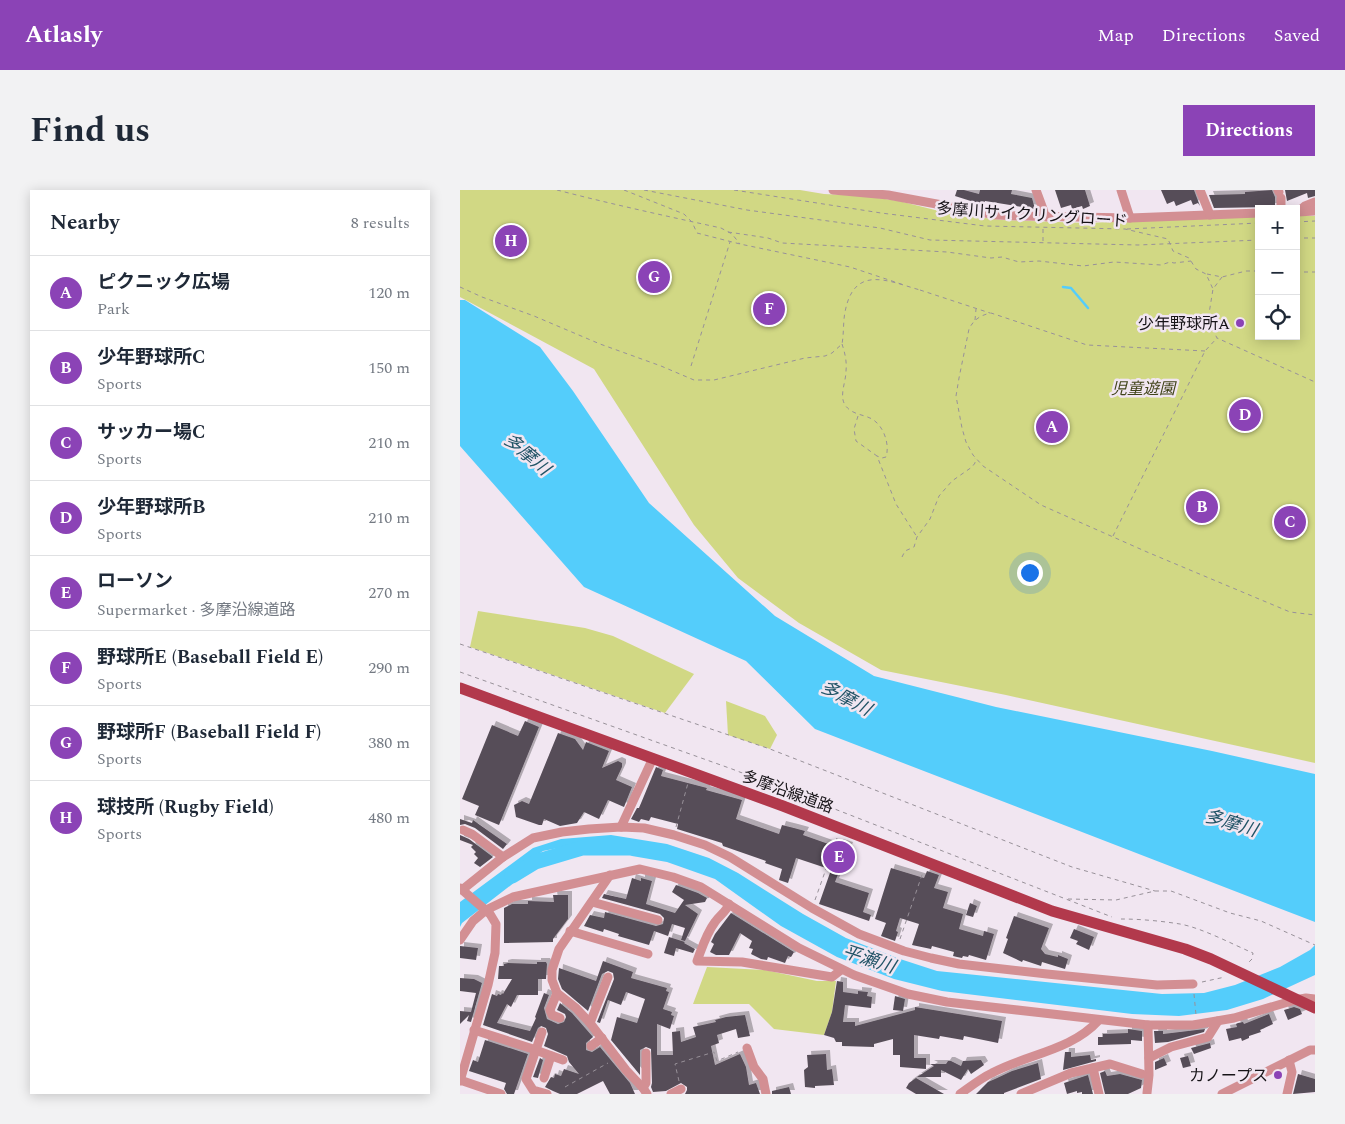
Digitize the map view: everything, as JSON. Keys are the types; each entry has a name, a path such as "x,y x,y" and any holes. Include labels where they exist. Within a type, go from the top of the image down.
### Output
{"main road":[{"name":"多摩沿線道路","path":"460,688 841,828 1052,911 1186,949 1315,1008"}],"street":[{"path":"833,190 888,194 996,215 1130,218 1255,213"},
{"path":"1036,190 1046,217"},
{"path":"1121,190 1130,218"},
{"path":"1200,190 1210,215"},
{"path":"1300,210 1315,202"},
{"path":"1300,212 1315,211"},
{"path":"621,827 653,758"},
{"path":"500,1094 460,1081 488,985 495,953 496,924 490,914 463,890 503,857 533,838 546,835 621,827 644,828 674,834 705,845 730,858 859,934 931,958 959,964 1156,985 1193,984"},
{"path":"463,830 474,830 503,857"},
{"path":"460,940 484,909 513,897 640,870 673,877 701,887 799,948 841,970 878,985 908,994 947,1002 1148,1025 1193,1025 1218,1021 1295,1000 1315,1000"},
{"path":"610,875 570,931 556,955 552,970 552,980 557,993 576,1008 590,1023 645,1091"},
{"path":"592,902 658,920"},
{"path":"729,904 705,938 697,961 742,962 832,976 841,970"},
{"path":"570,931 648,954"},
{"path":"590,1023 608,978"},
{"path":"557,993 550,1010 552,1015 560,1018"},
{"path":"960,1094 992,1073 1066,1044 1088,1032 1099,1020"},
{"path":"1149,1058 1171,1047 1208,1037 1218,1021"},
{"path":"1147,1093 1149,1075 1148,1025"},
{"path":"474,1030 563,1060"},
{"path":"542,1032 526,1079 534,1090 547,1094"},
{"path":"591,1046 602,1038"},
{"path":"747,1048 754,1066 762,1079 766,1094"},
{"path":"1222,1094 1310,1050 1315,1050"},
{"path":"645,1091 646,1053"},
{"path":"544,1078 551,1056"},
{"path":"1287,1094 1292,1072 1289,1060"},
{"path":"1021,1094 1071,1073 1110,1064 1142,1074"},
{"path":"1093,1068 1099,1094"}],"path":[{"path":"557,190 721,228 732,234 740,244"},
{"path":"624,190 684,214 692,222 697,233 850,267 1087,345 1205,351"},
{"path":"644,190 747,210 880,228 930,240 1138,245 1255,240"},
{"name":"多摩川サイクリングロード","path":"734,190 985,226 1124,230 1168,239 1173,251 1185,256 1192,261 1196,269 1206,274 1213,289"},
{"path":"1300,222 1315,221"},
{"path":"1124,230 1255,223"},
{"path":"1043,228 1043,243"},
{"path":"728,232 768,238 782,243 947,252 991,258 1002,257 1019,262 1039,261 1083,266 1114,262 1162,265 1170,262 1192,261"},
{"path":"1300,238 1315,238"},
{"path":"691,366 730,241"},
{"path":"1206,274 1222,277 1246,271 1255,271"},
{"path":"1300,272 1315,272"},
{"path":"1222,277 1213,289 1208,320 1217,338 1315,382"},
{"path":"859,416 854,428 856,441 877,456 882,458 886,456 888,452 887,440 873,420 859,416 846,406 842,399 847,369 846,355 842,344 845,314 853,292 858,286 870,280 878,279 920,290"},
{"path":"460,287 482,298 534,316 694,380 714,380 792,361 825,356 832,353 842,344"},
{"path":"975,321 976,308"},
{"path":"991,313 983,315 969,329 956,396 966,442 983,466 1041,505 1290,612 1315,616"},
{"path":"1113,536 1205,351 1217,338"},
{"path":"877,456 896,504 918,537"},
{"path":"902,557 905,551 914,547 930,518 939,496 952,481 972,467 975,457"},
{"path":"460,644 770,749 1072,868 1155,891"},
{"path":"460,672 732,769 1118,920 1133,919 1180,924 1253,953"},
{"path":"674,834 691,772"},
{"path":"812,908 841,828"},
{"path":"897,948 926,862"},
{"path":"1065,899 1116,900 1162,890 1181,893 1230,913 1261,921 1315,945"},
{"path":"1193,984 1197,1023"},
{"path":"677,1092 675,1064 714,1052 717,1061 747,1048"},
{"path":"565,1087 617,1058"}],"green space":[{"name":"児童遊園","path":"460,190 800,190 899,201 947,213 1001,220 1086,223 1255,216 1255,340 1300,340 1300,216 1315,216 1315,763 1006,695 881,670 799,623 738,578 694,525 594,369 460,297"},
{"path":"478,611 585,628 613,636 694,674 665,713 470,647"},
{"path":"726,701 765,716 777,735 770,749 728,735"},
{"path":"707,967 765,970 817,981 836,981 832,1012 824,1035 774,1029 749,1004 693,1004"}],"water":[{"name":"多摩川","path":"460,300 465,300 540,347 573,391 649,503 775,616 874,676 996,707 1315,774 1315,922 815,729 746,661 584,587 460,446"},
{"path":"611,835 667,844 709,858 738,873 803,914 846,938 937,971 1162,994 1204,993 1235,985 1280,967 1310,950 1315,945 1315,975 1263,999 1227,1010 1179,1016 1132,1014 942,991 894,979 837,957 781,926 715,879 667,862 632,856 608,844 568,846 543,851 532,859 524,875 462,923 460,927 460,902 533,848 561,839"}],"building":[{"path":"957,190 979,194 980,190 1012,190 1011,194 1032,198 1035,209 985,201 984,205 955,196"},
{"path":"1055,190 1085,190 1090,206 1083,209 1082,206 1072,209 1071,205 1061,208"},
{"path":"1161,190 1194,190 1200,206 1198,203 1193,205 1191,200 1176,206 1174,201 1167,204"},
{"path":"1272,190 1275,197 1275,205 1214,208 1209,195 1245,194 1245,192"},
{"path":"1285,190 1315,190 1315,196 1308,198 1307,193 1287,201"},
{"path":"525,721 539,727 499,825 475,815 479,806 462,799 492,725 518,736"},
{"path":"558,733 575,739 583,750 586,742 609,751 602,768 618,761 622,763 616,780 632,787 624,807 608,800 599,819 584,812 577,823 560,826 544,819 542,825 539,825 516,817 514,805 522,801 529,804"},
{"path":"656,767 663,770 661,776 707,788 706,790 742,800 736,819 779,834 782,825 805,831 803,835 837,847 839,843 849,846 835,882 869,893 863,912 871,915 869,921 819,904 831,870 829,869 796,858 788,883 779,880 782,869 765,863 766,861 723,846 722,843 677,829 678,824 651,817 649,821 641,819 639,822 631,819 637,808 639,808"},
{"path":"460,819 472,823 473,820 507,844 503,849 475,828 465,824 460,825"},
{"path":"460,835 469,839 493,857 480,867 474,863 478,858 474,854 476,852 471,847 473,845 460,840"},
{"path":"891,868 924,878 927,871 939,875 934,888 948,892 943,908 963,914 959,929 983,936 984,931 994,934 986,960 969,955 962,958 953,956 954,952 932,946 931,949 912,945 919,924 900,918 895,941 881,936 886,923 875,919"},
{"path":"632,878 641,881 641,878 652,881 646,904 675,913 684,900 672,892 676,885 707,898 705,902 685,905 698,914 685,941 681,940 685,928 672,924 668,936 654,931 649,945 618,936 619,934 604,929 603,932 584,926 590,915 604,918 605,912 656,926 663,924 664,918 660,914 602,898 604,894 626,899"},
{"path":"553,895 568,895 568,919 553,939 553,942 504,943 504,908 512,904 528,904 528,901 554,902"},
{"path":"970,903 977,906 973,917 966,915"},
{"path":"731,913 794,952 791,957 788,956 785,963 768,957 767,960 761,959 751,954 753,949 749,948 752,941 740,933 729,955 716,955 710,952 714,944 711,942 715,934"},
{"path":"1014,916 1049,928 1041,949 1045,954 1058,957 1058,955 1068,959 1065,969 1042,962 1041,966 1023,960 1022,962 1003,953"},
{"path":"1074,929 1094,937 1089,950 1076,944 1078,941 1070,938"},
{"path":"669,937 685,942 695,949 693,953 676,948 674,956 664,953"},
{"path":"460,946 478,948 476,960 460,958"},
{"path":"603,961 633,972 631,978 667,988 666,991 669,992 663,1009 672,1012 671,1015 674,1016 670,1029 657,1024 657,1055 673,1055 672,1032 680,1031 681,1042 696,1037 693,1027 716,1022 715,1020 726,1017 745,1015 750,1036 738,1038 736,1029 717,1035 719,1043 711,1046 715,1065 740,1054 746,1067 749,1085 756,1083 760,1094 685,1094 687,1087 681,1083 666,1091 653,1092 651,1087 651,1049 646,1047 640,1050 640,1075 611,1040 617,1017 637,1023 645,999 626,992 621,1005 608,1000 600,1023 597,1022 614,979 613,973 608,971 602,974 588,1011 562,989 558,979 559,968 596,981"},
{"path":"537,962 546,962 547,964 546,979 538,979 538,995 517,995 511,1007 507,1004 497,1023 530,1031 544,993 549,995 544,1008 547,1019 558,1024 564,1022 565,1014 557,1010 560,1003 572,1013 593,1037 586,1043 586,1050 592,1052 600,1047 630,1083 635,1094 610,1094 603,1081 577,1094 560,1094 553,1091 545,1087 551,1077 554,1078 555,1074 561,1076 564,1069 579,1074 569,1062 567,1056 544,1046 548,1034 546,1028 541,1026 538,1028 532,1042 483,1025 492,994 497,996 498,994 503,994 512,979 498,979 499,966 504,966 504,964 508,963 537,964"},
{"path":"460,978 474,979 482,983 471,1022 467,1021 469,1015 460,1024 460,1011 471,1012 476,993 460,991"},
{"path":"837,981 843,982 843,992 858,994 858,991 868,992 867,996 872,997 871,1008 845,1005 843,1022 855,1022 855,1026 915,1010 915,1007 1002,1021 998,1043 964,1036 963,1040 940,1036 939,1039 914,1035 914,1058 926,1058 926,1069 900,1067 900,1055 893,1055 893,1039 874,1044 874,1047 842,1046 842,1042 836,1042 834,1038 824,1035 832,1012"},
{"path":"895,996 905,999 903,1011 893,1010"},
{"path":"1294,1007 1300,1009 1302,1014 1288,1020 1284,1010"},
{"path":"1269,1014 1273,1024 1242,1041 1241,1038 1229,1041 1226,1029 1237,1027 1236,1024 1238,1023 1243,1022 1244,1024"},
{"path":"1128,1029 1142,1031 1142,1041 1131,1040 1131,1044 1098,1045 1098,1037 1103,1037 1103,1034 1128,1033"},
{"path":"1205,1029 1204,1032 1168,1042 1155,1043 1154,1031 1163,1031 1163,1034"},
{"path":"485,1040 528,1054 514,1094 507,1094 504,1089 506,1083 469,1071 473,1060 478,1062"},
{"path":"1210,1043 1211,1048 1194,1054 1191,1048"},
{"path":"1065,1052 1071,1052 1071,1057 1090,1055 1091,1060 1096,1059 1096,1061 1063,1070"},
{"path":"826,1054 827,1070 832,1069 834,1085 815,1086 815,1088 805,1087 804,1070 808,1067 807,1055"},
{"path":"1188,1056 1191,1066 1183,1068 1180,1058"},
{"path":"540,1058 543,1060 538,1078 533,1077"},
{"path":"1164,1058 1167,1065 1155,1070 1155,1062"},
{"path":"981,1060 984,1065 971,1074 968,1069 961,1080 941,1070 941,1077 917,1077 934,1066 930,1064 946,1064 948,1061 951,1061 961,1066 963,1061"},
{"path":"1038,1063 1041,1079 1004,1094 976,1094 988,1082 1012,1071"},
{"path":"1105,1071 1107,1076 1120,1074 1142,1080 1141,1088 1128,1094 1105,1094 1100,1073"},
{"path":"1298,1074 1315,1079 1315,1092 1293,1094"},
{"path":"1088,1075 1093,1094 1082,1094 1082,1092 1077,1093 1077,1091 1067,1094 1064,1083"},
{"path":"916,1078 944,1094 916,1094 906,1088"},
{"path":"789,1087 791,1094 772,1094 772,1091"}],"waterway":[{"path":"1063,287 1071,288 1088,308"},
{"name":"平瀬川","path":"512,876 535,862 582,848 633,848"}],"place":[{"name":"球技所 (Rugby Field)","path":"511,241"},
{"name":"野球所F (Baseball Field F)","path":"654,277"},
{"name":"野球所E (Baseball Field E)","path":"769,309"},
{"name":"少年野球所A","path":"1240,323"},
{"name":"少年野球所B","path":"1245,415"},
{"name":"ピクニック広場","path":"1052,427"},
{"name":"少年野球所C","path":"1202,507"},
{"name":"サッカー場C","path":"1290,522"},
{"name":"ローソン","path":"839,857"},
{"name":"カノープス","path":"1278,1075"}]}
